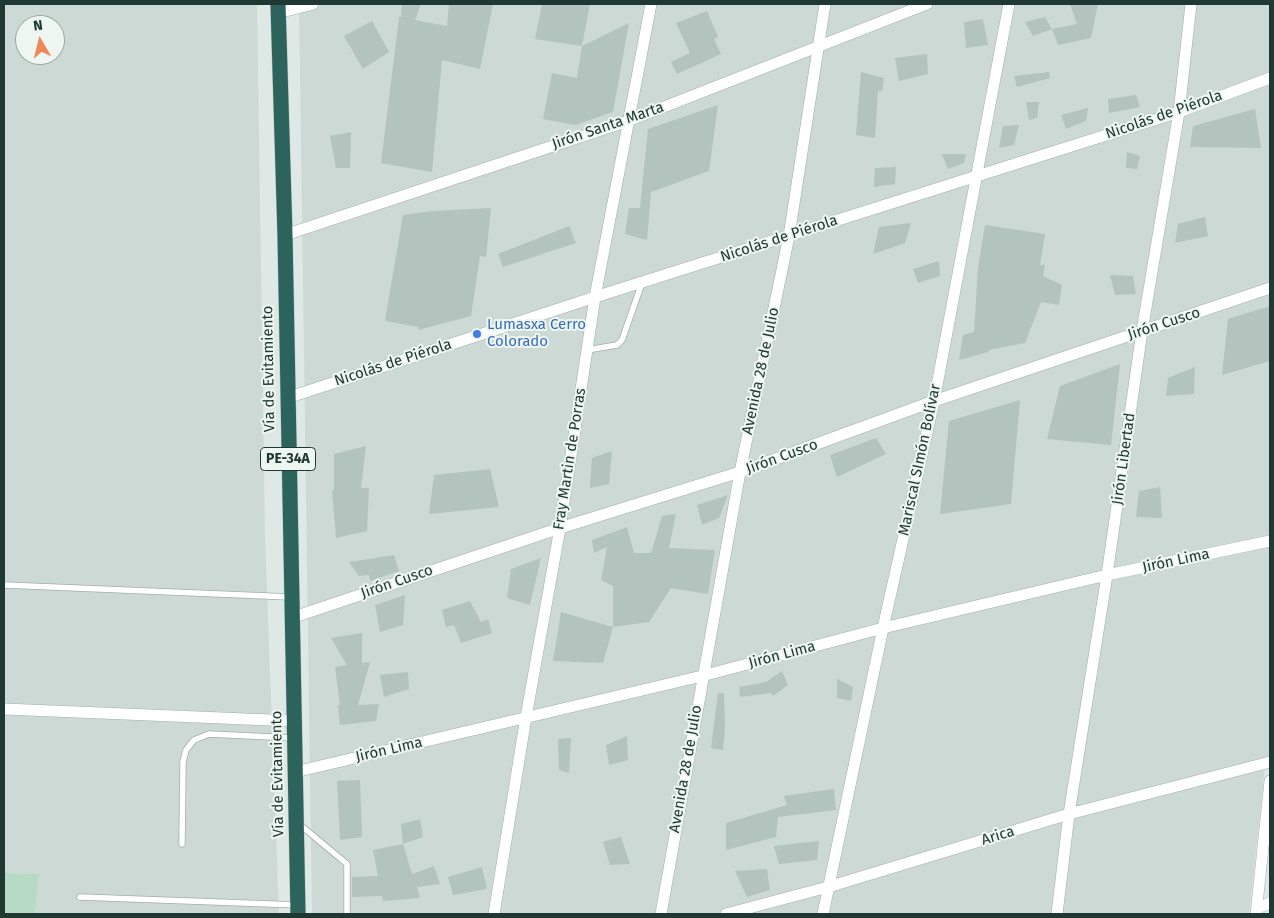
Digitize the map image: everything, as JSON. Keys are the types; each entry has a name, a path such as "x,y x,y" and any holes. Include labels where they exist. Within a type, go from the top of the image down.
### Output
{"highway":[{"name":"Vía de Evitamiento","path":"278,8 285,235 298,909"}],"street":[{"path":"278,8 313,4"},
{"name":"Fray Martin de Porras","path":"494,914 526,717 560,528 595,297 651,4"},
{"name":"Avenida 28 de Julio","path":"661,914 702,676 740,472 789,236 825,4"},
{"name":"Jirón Santa Marta","path":"285,235 628,121 927,4"},
{"name":"Mariscal SImón Bolívar","path":"823,914 883,628 934,401 1009,4"},
{"name":"Jirón Libertad","path":"1057,914 1068,814 1107,575 1142,331 1179,112 1191,4"},
{"name":"Nicolás de Piérola","path":"287,398 595,297 1179,112 1270,78"},
{"name":"Jirón Cusco","path":"291,618 560,528 740,472 934,401 1270,288"},
{"name":"Jirón Lima","path":"295,772 702,676 883,628 1107,575 1270,541"},
{"path":"4,709 294,721"},
{"name":"Arica","path":"726,914 828,886 1068,814 1270,762"},
{"path":"1257,911 1270,781"},
{"path":"1257,911 1270,903"}],"lane":[{"path":"587,350 617,345 622,340 642,282"},
{"path":"4,585 291,597"},
{"path":"182,844 183,762 186,750 194,740 209,734 294,738"},
{"path":"296,822 347,864 347,914"},
{"path":"80,898 298,909"}],"shaded area":[{"path":"4,4 257,4 265,538 279,914 35,914 39,874 4,873"},
{"path":"299,4 1270,4 1270,757 1266,758 1249,914 312,914"}],"green space":[{"path":"4,873 39,874 35,914 4,914"}],"building":[{"path":"402,4 421,4 415,20 447,26 449,4 493,4 480,69 442,60 432,172 381,163"},
{"path":"542,4 590,4 582,46 535,39"},
{"path":"1070,4 1098,4 1091,38 1058,45 1052,29 1077,24"},
{"path":"707,11 718,37 714,39 721,54 677,74 671,62 690,53 676,23"},
{"path":"1045,17 1052,29 1033,36 1025,22"},
{"path":"983,19 988,45 966,48 964,22"},
{"path":"372,21 389,52 363,69 344,36"},
{"path":"629,23 613,112 575,125 543,119 552,73 577,78 582,46"},
{"path":"927,54 928,74 899,81 895,58"},
{"path":"861,72 884,78 882,91 878,91 875,138 856,135"},
{"path":"1049,72 1050,78 1017,87 1014,76"},
{"path":"1136,95 1140,107 1109,113 1108,99"},
{"path":"1026,102 1039,102 1037,118 1029,120"},
{"path":"718,105 709,171 651,192 647,240 625,234 629,208 640,208 648,129"},
{"path":"1088,108 1086,121 1066,129 1061,115"},
{"path":"1255,109 1261,148 1190,147 1193,126"},
{"path":"1019,125 1014,145 999,148 1003,126"},
{"path":"351,132 350,168 336,168 330,136"},
{"path":"1127,152 1140,156 1137,169 1126,168"},
{"path":"942,154 966,154 964,163 948,169"},
{"path":"896,167 895,184 874,187 875,168"},
{"path":"491,208 486,257 480,256 471,316 418,330 419,327 385,321 403,215 433,211"},
{"path":"1205,217 1208,236 1175,243 1178,224"},
{"path":"911,223 905,243 873,254 879,227"},
{"path":"985,225 1045,234 1040,265 1045,265 1043,276 1062,285 1059,305 1041,302 1025,343 989,350 989,352 959,360 963,335 974,332 978,268"},
{"path":"569,226 576,243 503,267 498,254"},
{"path":"939,261 940,276 918,283 913,269"},
{"path":"1110,275 1133,276 1136,294 1115,295"},
{"path":"1270,306 1270,361 1222,375 1228,319"},
{"path":"1120,364 1111,445 1047,439 1060,386"},
{"path":"1195,367 1194,394 1166,396 1168,378"},
{"path":"1020,400 1011,504 940,514 949,421"},
{"path":"876,438 886,454 837,477 830,455"},
{"path":"366,446 361,488 369,488 367,531 336,538 332,490 334,490 334,454"},
{"path":"612,451 609,484 590,488 592,458"},
{"path":"490,469 499,507 429,514 434,475"},
{"path":"1160,487 1162,518 1136,517 1139,491"},
{"path":"728,495 719,518 702,525 697,505"},
{"path":"676,514 669,548 715,550 708,594 671,588 649,622 613,627 613,586 601,580 607,547 594,553 592,540 627,527 634,553 651,553 662,516"},
{"path":"394,555 399,571 370,581 369,575 359,576 349,562"},
{"path":"541,558 530,605 507,598 511,569"},
{"path":"405,595 403,625 380,632 375,605"},
{"path":"470,601 481,622 488,619 492,633 461,643 454,625 446,627 442,610"},
{"path":"561,612 613,627 603,663 553,661"},
{"path":"362,633 362,663 370,662 358,705 379,704 376,721 340,725 338,705 340,705 335,667 347,665 331,638"},
{"path":"782,671 788,685 773,696 771,693 740,697 739,687 766,682"},
{"path":"408,672 409,689 384,697 380,675"},
{"path":"837,679 853,687 851,701 837,698"},
{"path":"718,693 724,693 725,728 723,750 711,748"},
{"path":"627,736 628,760 609,765 606,745"},
{"path":"571,738 569,773 559,770 558,739"},
{"path":"360,780 362,837 340,840 337,781"},
{"path":"834,789 836,810 778,817 776,837 726,850 726,823 787,805 784,796"},
{"path":"420,819 423,837 403,844 401,824"},
{"path":"621,837 630,864 610,865 603,842"},
{"path":"819,841 817,860 779,864 774,846"},
{"path":"403,844 412,874 434,866 440,884 417,887 420,898 383,901 382,896 352,897 352,877 378,876 373,850"},
{"path":"482,867 487,889 453,895 448,877"},
{"path":"767,869 770,890 747,897 735,871"}],"place":[{"name":"Lumasxa Cerro Colorado","path":"477,334"}]}
